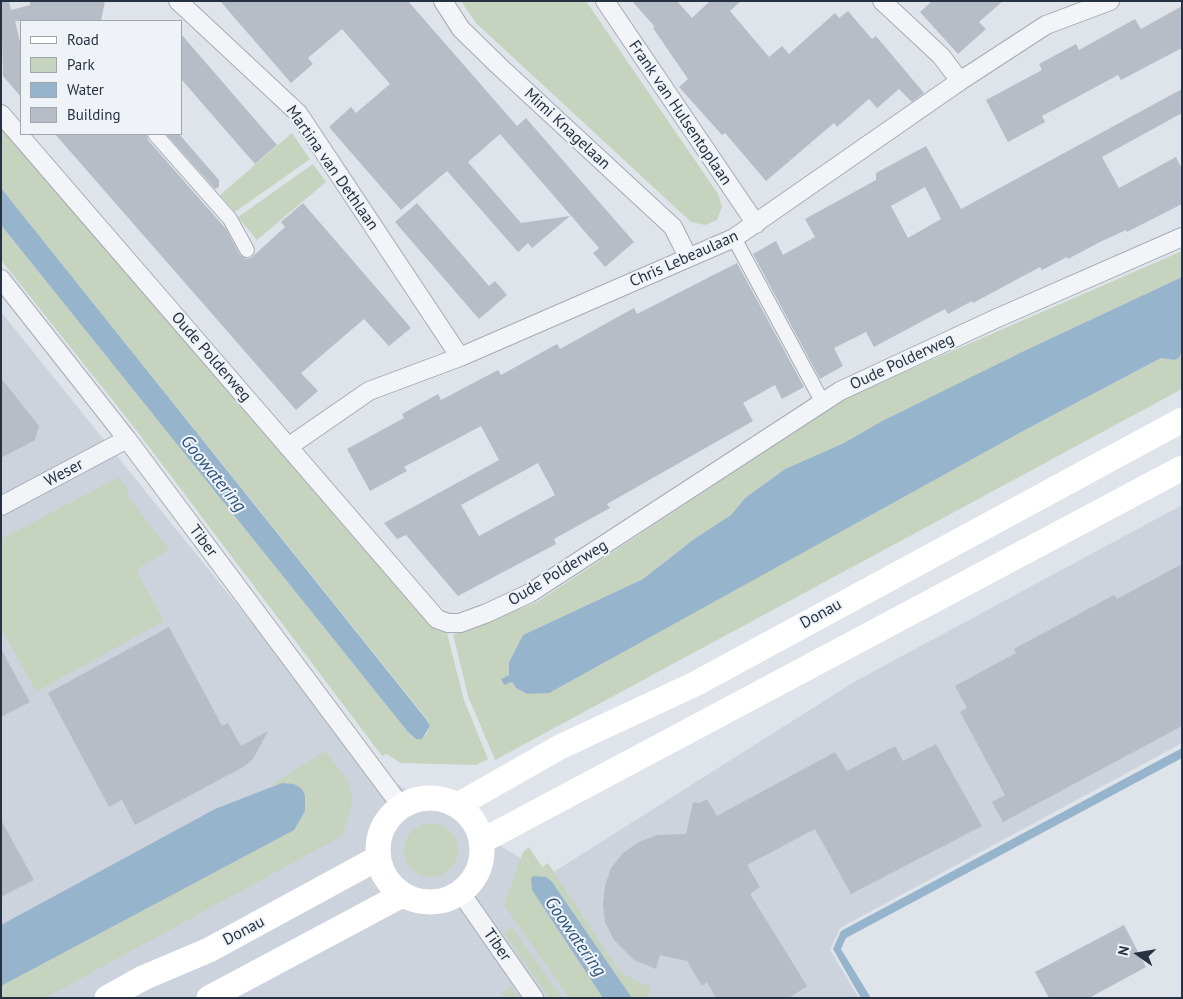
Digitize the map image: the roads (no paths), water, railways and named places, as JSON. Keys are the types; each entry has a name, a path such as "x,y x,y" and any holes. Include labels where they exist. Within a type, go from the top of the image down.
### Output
{"main road":[{"name":"Donau","path":"458,805 560,747 695,684 1182,420"},
{"path":"482,841 1182,468"},
{"path":"428,797 444,799 458,805 474,821 482,841 482,856 479,870 471,883 461,893 447,900 432,903 416,901 402,895 391,885 382,872 378,858 378,843 381,829 389,817 401,806 413,800 428,797"},
{"name":"Donau","path":"107,998 144,978 208,950 378,858"},
{"path":"209,998 402,895"}],"street":[{"name":"Martina van Dethlaan","path":"178,1 298,113 460,357"},
{"name":"Mimi Knagelaan","path":"442,1 461,28 500,67 673,227 688,257"},
{"name":"Frank van Hulsentoplaan","path":"605,1 756,224"},
{"path":"882,1 941,56 960,81"},
{"name":"Chris Lebeaulaan","path":"288,447 369,391 460,357 734,238 960,81 1046,25 1110,1"},
{"name":"Oude Polderweg","path":"1,114 437,619 460,623 530,593 840,391 1182,237"},
{"path":"157,135 230,218 247,250"},
{"path":"734,238 823,403"},
{"name":"Tiber","path":"1,279 127,439 401,806"},
{"name":"Weser","path":"1,506 127,439"},
{"name":"Tiber","path":"461,893 534,998"}],"water":[{"name":"Goowatering","path":"1,188 426,719 430,726 422,739 416,739 408,732 1,225"},
{"path":"1182,277 1182,351 1179,358 1174,360 1161,358 1025,430 549,693 527,694 516,688 512,682 504,685 501,679 509,675 509,662 523,635 643,579 694,539 731,515 745,498 785,469 844,443 882,421 1026,350"},
{"path":"1182,748 1182,758 846,938 841,949 871,998 861,998 833,949 841,931"},
{"path":"282,783 294,784 302,789 305,796 305,811 294,830 1,986 1,925 215,809"},
{"name":"Goowatering","path":"534,876 546,877 552,882 632,998 603,998 532,890 531,878"}]}
